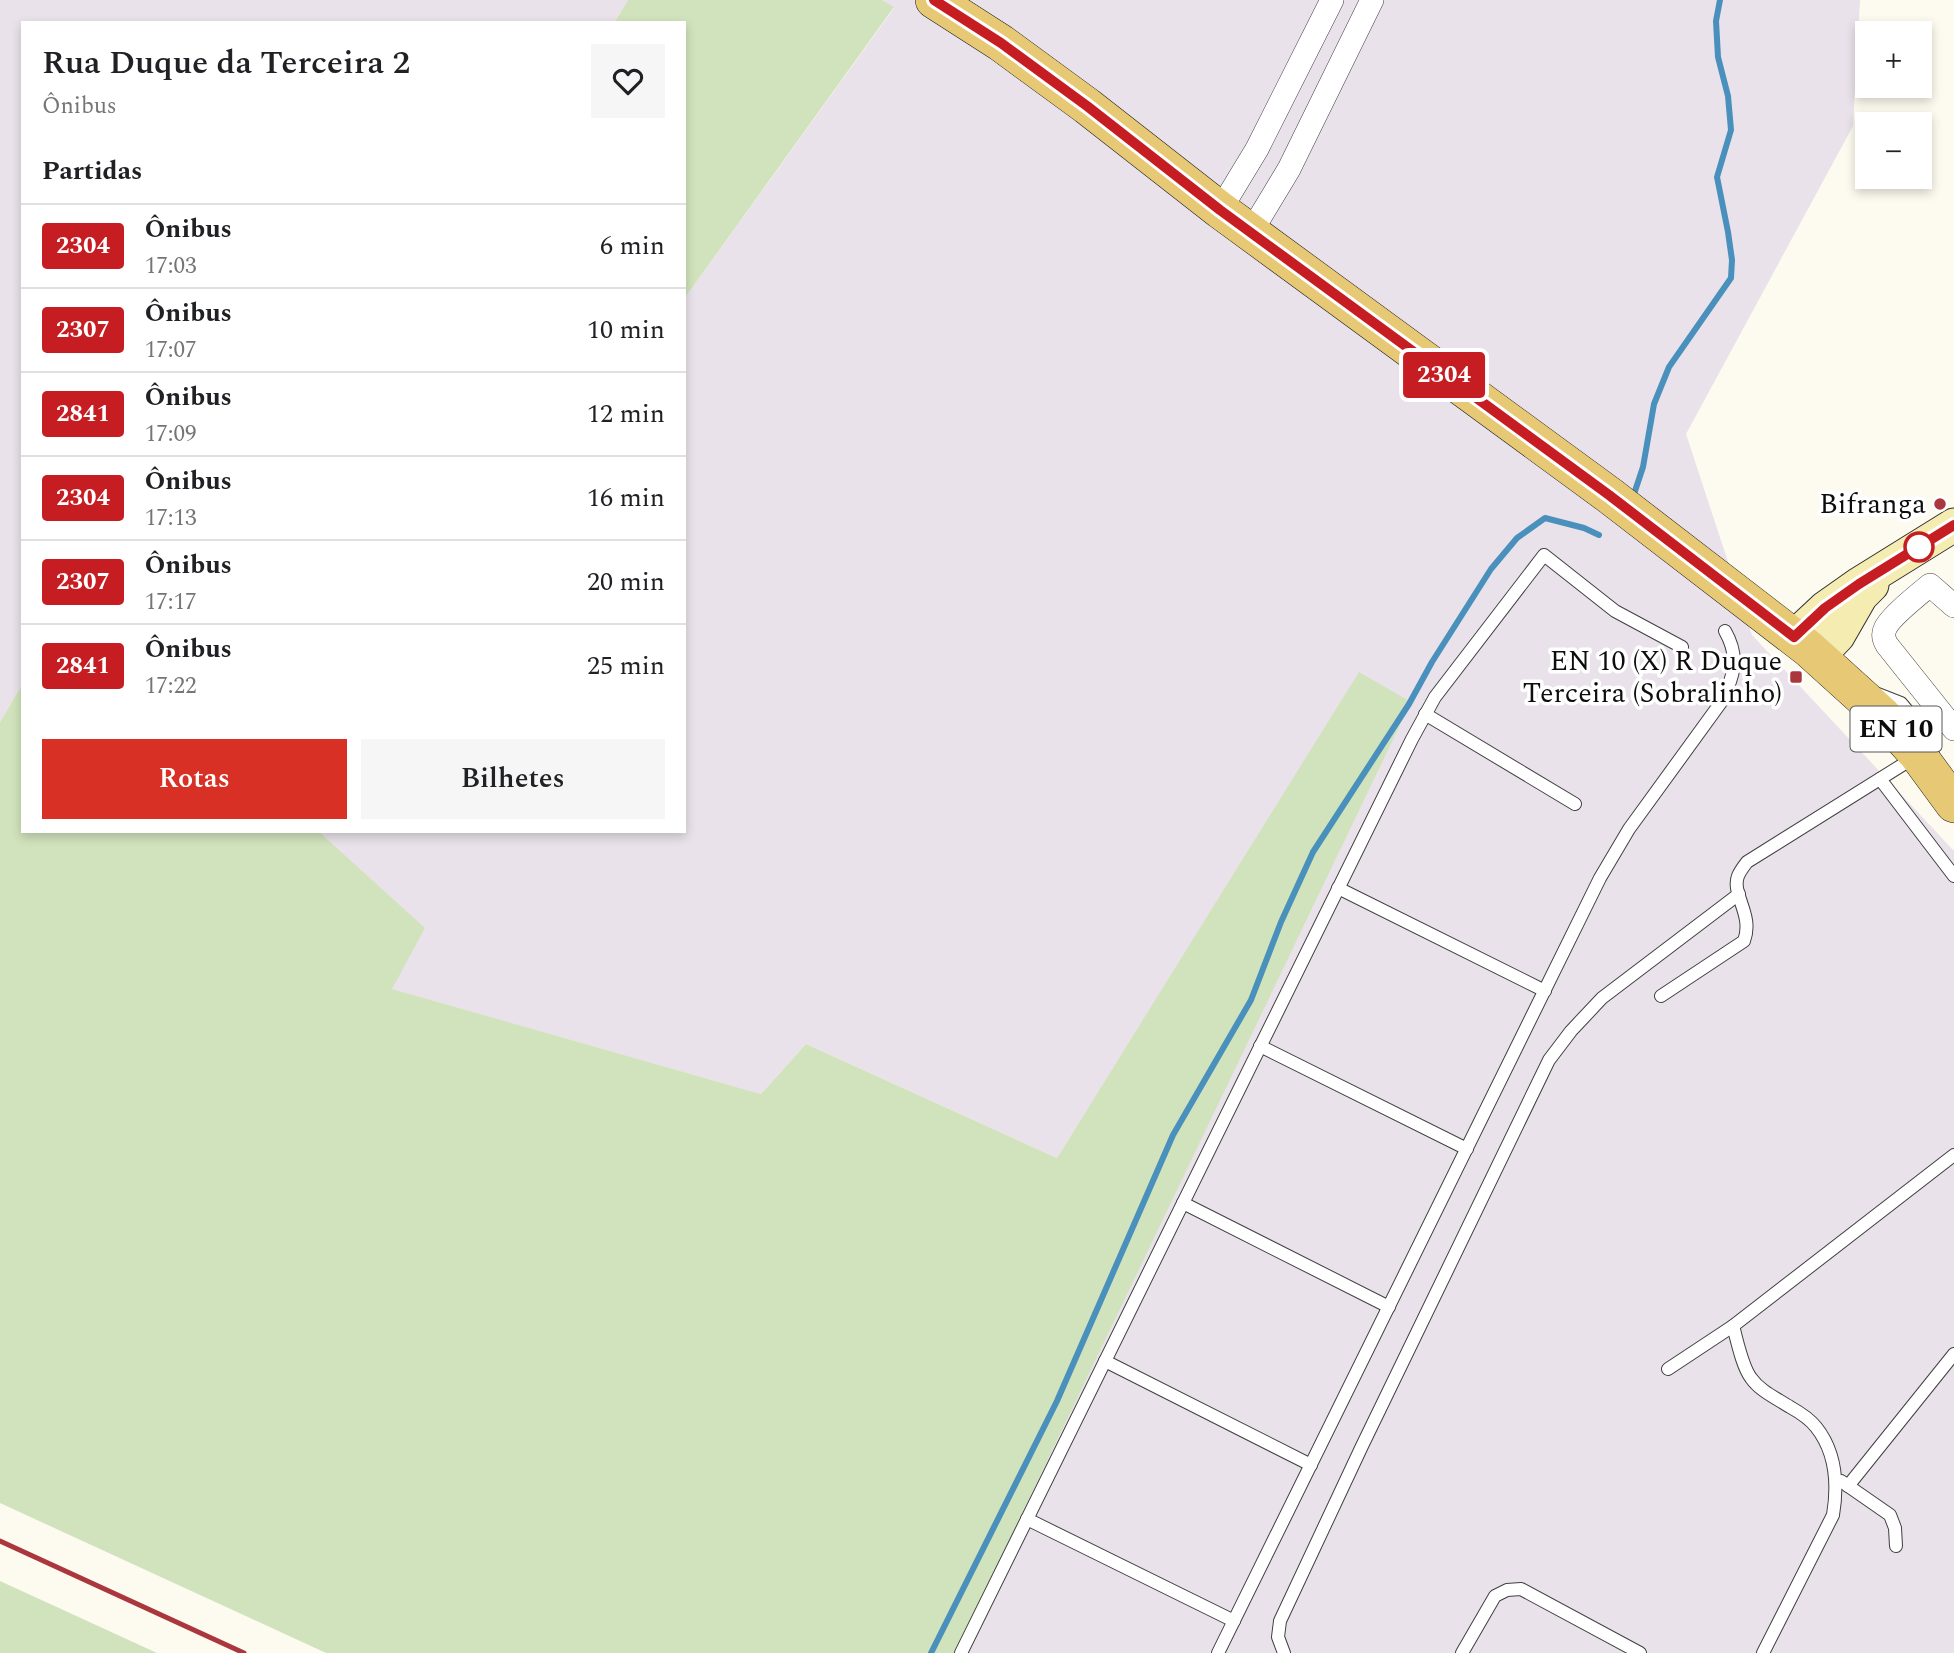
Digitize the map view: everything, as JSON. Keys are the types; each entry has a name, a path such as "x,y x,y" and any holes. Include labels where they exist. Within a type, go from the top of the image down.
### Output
{"main road":[{"name":"EN 10","path":"934,0 1001,43 1076,98 1220,210 1609,495 1806,647 1884,716 1937,781"}],"street":[{"path":"1220,210 1257,149 1332,0"},
{"path":"1251,232 1289,169 1371,0"},
{"path":"1806,647 1838,636 1861,596 1894,563 1954,525"},
{"path":"1954,606 1930,585 1889,622 1885,628 1884,639 1954,729"}],"lane":[{"path":"961,1653 1425,713 1455,671 1544,555 1615,611 1682,647"},
{"path":"1218,1653 1600,878 1629,829 1722,701 1732,679 1735,659 1726,631"},
{"path":"1425,713 1575,804"},
{"path":"1661,996 1744,941 1747,920 1737,878 1747,862 1880,779 1937,781"},
{"path":"1880,779 1954,876"},
{"path":"1338,888 1545,991"},
{"path":"1284,1653 1278,1637 1280,1621 1549,1060 1571,1031 1602,998 1739,894"},
{"path":"1261,1046 1468,1149"},
{"path":"1668,1369 1733,1326 1954,1155"},
{"path":"1183,1203 1389,1307"},
{"path":"1733,1326 1749,1376 1761,1388 1809,1419 1817,1428 1833,1462 1835,1477 1833,1516 1763,1653"},
{"path":"1848,1486 1954,1354"},
{"path":"1105,1361 1311,1465"},
{"path":"1835,1477 1890,1515 1895,1528 1896,1546"},
{"path":"1027,1520 1234,1621"},
{"path":"1462,1653 1495,1596 1507,1590 1521,1589 1640,1653"}],"shaded area":[{"path":"0,0 628,0 615,21 21,21 21,686 0,722"},
{"path":"882,0 1860,0 1859,21 1855,21 1853,126 1686,434 1752,635 1954,851 1954,1653 928,1653 1401,697 1360,673 1057,1158 806,1044 761,1094 391,989 319,833 686,833 686,296 894,8"}],"green space":[{"path":"628,0 882,0 894,7 686,296 686,21 615,21"},
{"path":"1359,672 1411,702 955,1653 326,1653 0,1503 0,722 21,686 21,833 320,833 425,928 392,989 761,1094 806,1044 1057,1158"},
{"path":"0,1581 157,1653 0,1653"}],"waterway":[{"path":"1633,497 1643,467 1654,404 1669,367 1731,278 1732,260 1717,177 1731,130 1728,96 1718,57 1716,21 1720,0"},
{"path":"931,1653 1057,1401 1173,1135 1251,1000 1281,922 1313,852 1409,704 1432,662 1491,569 1517,538 1545,518 1584,528 1599,535"}],"railway":[{"path":"0,1541 244,1653"}],"bus line":[{"name":"2304","path":"934,0 1001,43 1087,106 1220,210 1609,495 1794,637 1825,608 1859,584 1954,525"}],"place":[{"name":"Bifranga","path":"1940,504"},
{"name":"EN 10 (X) R Duque Terceira (Sobralinho)","path":"1796,677"}]}
